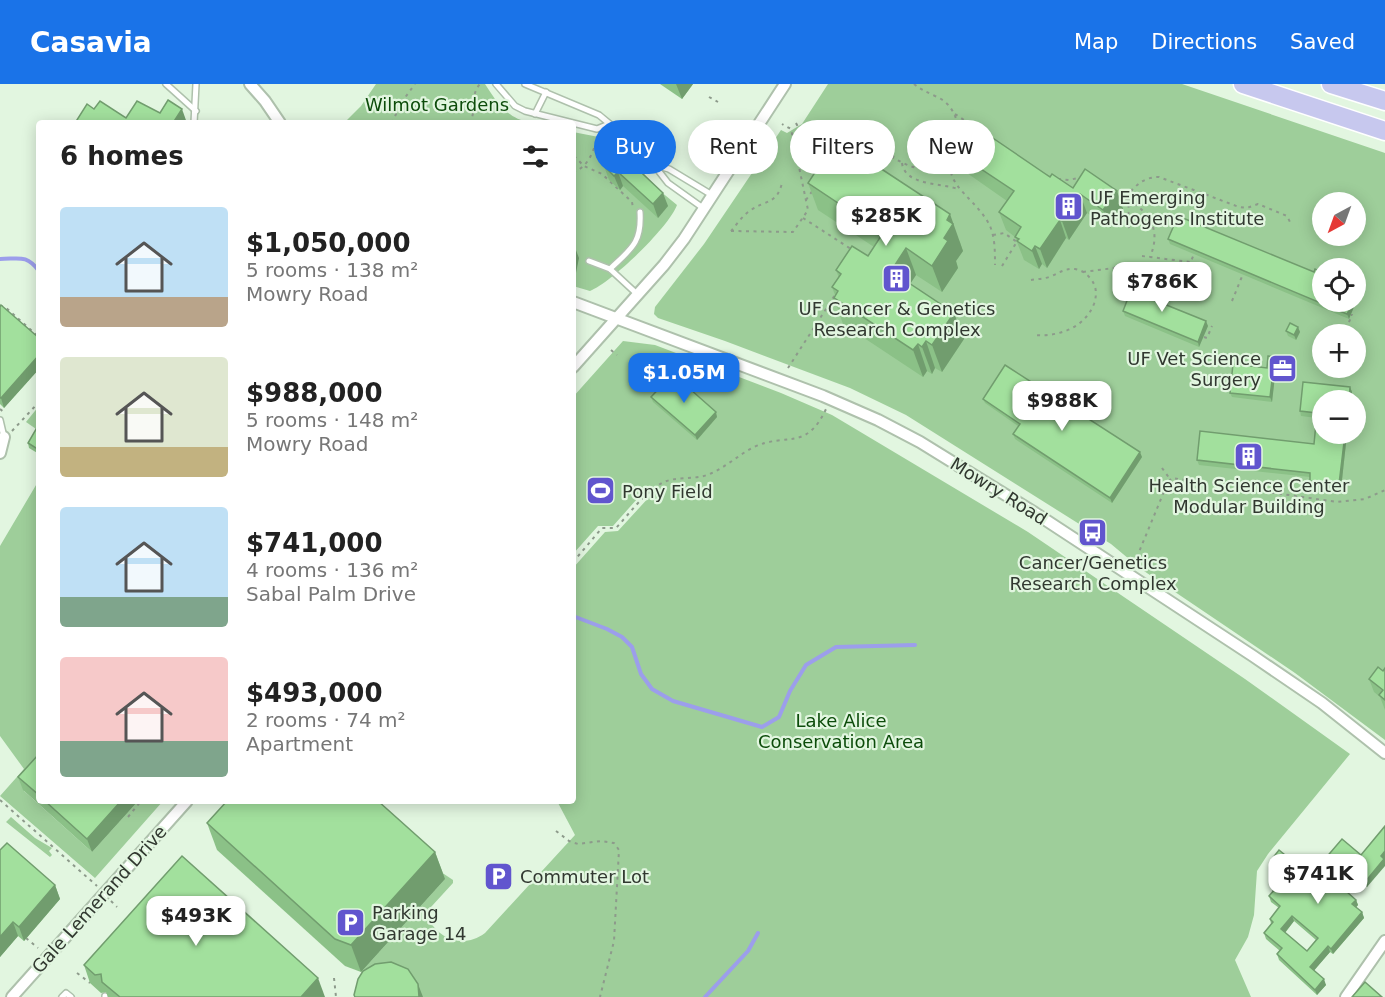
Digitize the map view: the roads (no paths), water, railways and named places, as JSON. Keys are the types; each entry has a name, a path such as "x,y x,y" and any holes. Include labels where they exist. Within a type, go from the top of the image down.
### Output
{"main road":[{"path":"1243,84 1385,131"},
{"path":"1331,84 1385,101"}],"street":[{"path":"250,84 278,120"},
{"path":"576,364 664,265 684,239 785,84"},
{"name":"Mowry Road","path":"576,303 823,396 878,420 920,442 1035,513 1245,651 1322,703 1385,753"},
{"path":"0,453 4,437"},
{"name":"Gale Lemerand Drive","path":"12,997 184,804"},
{"path":"1346,997 1385,941"}],"lane":[{"path":"166,84 196,111"},
{"path":"194,120 196,84"},
{"path":"496,84 515,106 560,120"},
{"path":"525,84 599,114 605,120"},
{"path":"535,114 546,92"},
{"path":"576,124 594,128"},
{"path":"676,173 712,195"},
{"path":"661,174 668,183 703,208"},
{"path":"609,269 629,250 639,236 640,212"},
{"path":"589,261 609,269 637,294"},
{"path":"0,420 4,437"},
{"path":"62,997 66,993 70,997"}],"waterway":[{"path":"0,259 26,260 36,268"},
{"path":"576,617 622,637 632,647 641,674 652,689 673,701 762,727 779,717 790,691 806,665 836,647 915,645"},
{"path":"705,997 748,951 758,933"}],"place":[{"name":"UF Emerging Pathogens Institute","path":"1069,207"},
{"name":"UF Cancer & Genetics Research Complex","path":"897,279"},
{"name":"UF Vet Science Surgery","path":"1282,368"},
{"name":"Health Science Center Modular Building","path":"1249,456"},
{"name":"Pony Field","path":"601,491"},
{"name":"Cancer/Genetics Research Complex","path":"1093,533"},
{"name":"Commuter Lot","path":"499,876"},
{"name":"Parking Garage 14","path":"351,922"}],"park label":[{"name":"Wilmot Gardens","path":"437,104"},
{"name":"Lake Alice Conservation Area","path":"841,730"}]}
